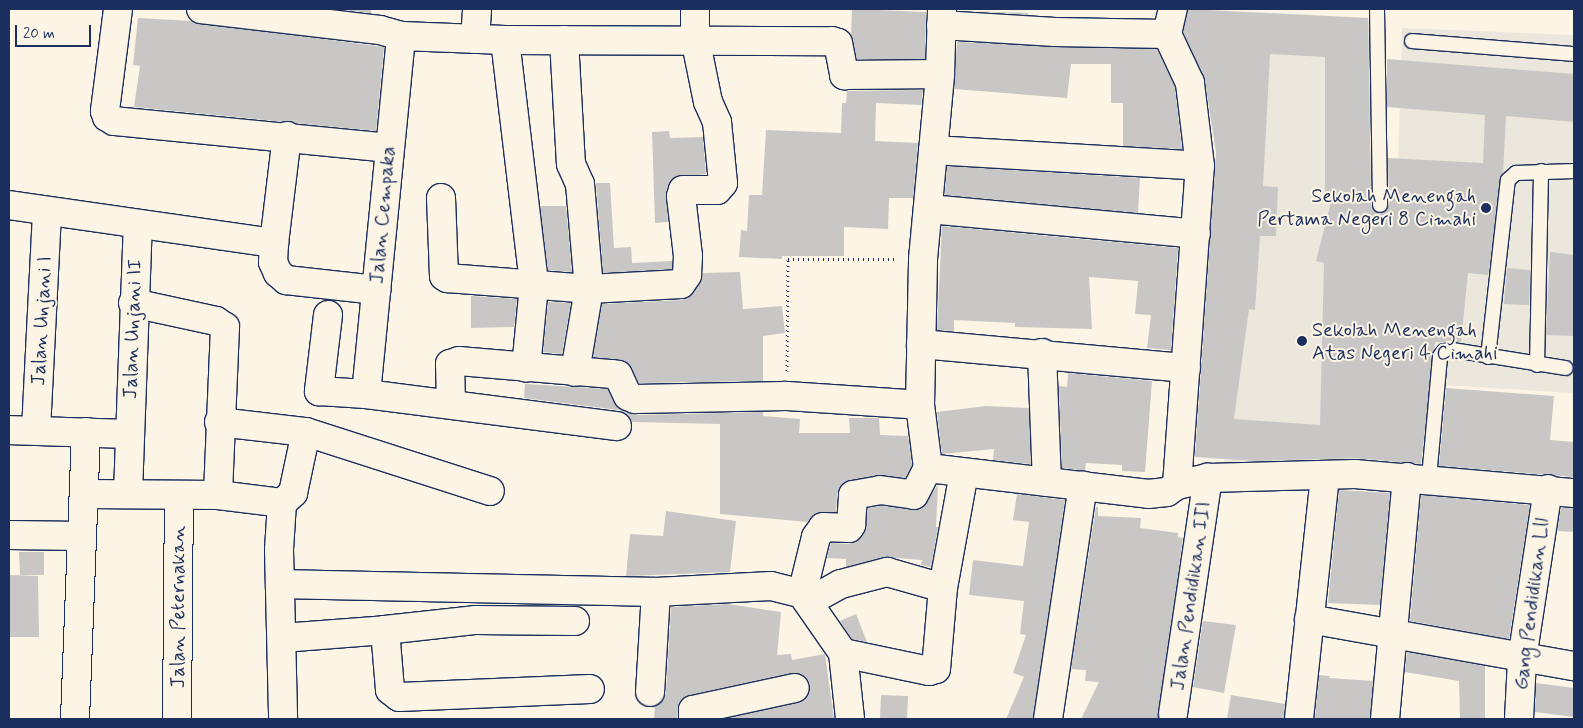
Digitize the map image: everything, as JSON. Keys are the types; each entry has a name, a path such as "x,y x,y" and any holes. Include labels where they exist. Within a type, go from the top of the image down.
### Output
{"street":[{"path":"118,9 105,104 107,117 114,122 287,136 389,148"},
{"path":"202,9 266,12 388,25 475,39 696,38 832,41 838,43 844,75 940,74"},
{"path":"475,39 477,9"},
{"path":"441,198 444,276 450,279 589,289 676,285 687,275 688,256 681,196 689,188 717,190 722,183 717,122 708,102 696,38 695,9"},
{"path":"806,598 816,537 823,527 848,528 851,525 853,495 880,490 914,495 928,468 920,405 921,344 924,259 940,74 941,17 1055,32 1170,21 1190,83 1200,166 1177,485"},
{"name":"Jalan Cempaka","path":"366,394 389,148 388,25"},
{"path":"505,40 534,285 526,368"},
{"path":"564,40 571,164 580,184 589,289 575,372"},
{"path":"287,136 274,243 274,262 278,274 286,280 376,290"},
{"path":"933,150 1200,166"},
{"path":"9,205 138,226 274,243"},
{"path":"929,209 1196,234"},
{"name":"Jalan Unjani I","path":"36,430 47,212"},
{"name":"Jalan Unjani II","path":"128,493 138,226"},
{"path":"134,303 223,325 226,334 219,422 218,495"},
{"path":"328,315 319,391 366,394 617,426"},
{"path":"921,344 1042,353 1186,368"},
{"path":"1042,353 1047,482"},
{"path":"451,404 450,364 454,362 618,375 628,396 635,399 786,396 920,405"},
{"path":"219,422 306,432 490,491"},
{"path":"9,430 130,434"},
{"path":"74,719 85,494 86,432"},
{"path":"283,719 280,584 282,503 293,493 306,432"},
{"path":"928,468 1148,494 1167,492 1177,485 1208,478 1325,475 1418,478 1574,493"},
{"path":"842,653 929,671 936,670 943,588 964,473"},
{"path":"1299,719 1325,475"},
{"name":"Jalan Pendidikan III","path":"1174,714 1208,478"},
{"path":"1385,719 1392,634 1418,478"},
{"path":"1048,719 1083,486"},
{"name":"Gang Pendidikan Lll","path":"1519,719 1522,659 1548,489"},
{"path":"85,494 218,495 282,503"},
{"name":"Jalan Peternakan","path":"177,719 179,496"},
{"path":"9,534 82,536"},
{"path":"806,598 841,584 886,572 943,588"},
{"path":"280,584 656,592 771,586 806,598 842,653 850,719"},
{"path":"473,587 476,620"},
{"path":"650,692 656,592"},
{"path":"1309,619 1522,659 1574,666"},
{"path":"282,638 385,630 476,620 575,621"},
{"path":"385,630 390,690 399,697 590,689"},
{"path":"693,719 693,710 795,688"}],"lane":[{"path":"1377,9 1380,205"},
{"path":"1412,41 1574,54"},
{"path":"1488,357 1508,180 1516,173 1541,170 1574,172"},
{"path":"1537,365 1541,170"},
{"path":"1418,478 1440,356 1452,350 1537,365 1566,368"}],"path":[{"path":"786,396 788,259 924,259"}],"shaded area":[{"name":"Sekolah Menengah Atas Negeri 4 Cimahi","path":"1376,20 1371,474 1224,465 1238,218 1226,28"},
{"name":"Sekolah Menengah Pertama Negeri 8 Cimahi","path":"1402,28 1574,35 1574,393 1392,382"}],"building":[{"path":"333,9 371,9 371,13"},
{"path":"852,9 926,12 925,59 857,59 851,36"},
{"path":"1188,9 1368,18 1371,205 1380,214 1389,205 1388,158 1483,163 1485,115 1387,107 1387,59 1574,74 1574,122 1506,116 1503,173 1488,275 1468,273 1461,342 1435,342 1421,464 1355,458 1256,461 1195,457 1216,152 1205,81 1183,32","holes":["1270,54 1325,57 1325,202 1331,202 1316,261 1324,263 1320,425 1234,419 1249,309 1255,310 1260,236 1276,236 1278,187 1263,186"]},
{"path":"972,11 1028,13 1028,15"},
{"path":"138,18 192,21 384,47 376,131 134,107 140,66 133,65"},
{"path":"957,42 1157,49 1175,87 1182,149 1123,146 1123,103 1111,103 1111,64 1071,64 1067,98 954,89"},
{"path":"923,90 921,105 876,103 875,141 918,143 913,198 889,198 888,229 844,227 844,256 782,256 782,259 739,257 741,230 747,231 749,195 762,195 766,130 841,133 842,103 846,103 847,91"},
{"path":"669,131 670,138 703,137 706,174 673,178 666,191 668,222 655,223 652,132"},
{"path":"947,166 1140,178 1138,213 945,195"},
{"path":"596,183 610,183 614,248 631,247 632,263 672,261 672,269 603,273"},
{"path":"540,206 566,206 572,272 548,270"},
{"path":"942,226 1178,248 1171,350 1147,348 1151,315 1135,314 1138,281 1089,277 1092,329 1015,327 1015,323 954,320 954,331 937,330"},
{"path":"1550,252 1574,255 1574,336 1546,335"},
{"path":"1507,268 1530,270 1529,305 1504,304"},
{"path":"740,272 743,309 782,306 785,333 763,336 763,381 639,383 627,362 593,357 602,304 682,300 694,293 703,273"},
{"path":"471,296 517,299 514,327 471,328"},
{"path":"548,302 571,303 562,354 543,352"},
{"path":"1068,373 1152,381 1145,472 1122,471 1122,465 1086,463 1085,471 1062,468 1059,386 1067,387"},
{"path":"525,384 608,389 621,410 635,415 763,412 763,416 800,419 799,433 850,433 849,418 879,418 880,435 908,436 912,465 905,478 877,475 844,482 837,494 836,512 816,513 807,522 720,514 720,424 632,422 627,414 619,410 524,398"},
{"path":"1446,388 1554,396 1550,440 1574,442 1574,477 1439,466"},
{"path":"986,406 1029,408 1031,464 993,460 994,449 942,454 937,412"},
{"path":"938,485 936,527 938,527 931,567 921,565 922,560 884,557 846,567 846,559 827,558 831,543 849,544 862,537 868,508 880,506 921,509"},
{"path":"1339,490 1390,493 1380,605 1328,603"},
{"path":"1017,494 1065,500 1033,719 1006,719 1024,677 1013,673 1026,635 1020,634 1024,601 969,595 973,560 1023,566 1029,522 1013,520"},
{"path":"1421,495 1530,505 1509,639 1410,621"},
{"path":"1096,507 1098,507 1098,516 1141,518 1140,528 1178,533 1178,537 1183,538 1158,719 1081,719 1099,682 1085,681 1086,670 1071,669"},
{"path":"1561,508 1574,508 1574,532 1557,531"},
{"path":"666,511 736,521 730,572 626,576 630,534 663,536"},
{"path":"19,552 44,552 44,575 20,575"},
{"path":"9,575 38,576 39,637 9,637"},
{"path":"728,604 781,612 777,655 791,654 792,660 825,654 834,719 724,719 805,700 810,684 806,677 792,673 690,695 679,703 677,719 654,719 655,706 663,701 666,693 671,607"},
{"path":"856,614 867,642 852,639 840,621"},
{"path":"1203,621 1236,625 1224,693 1193,687"},
{"path":"1407,652 1485,666 1485,719 1460,719 1459,681 1405,672"},
{"path":"1319,675 1330,676 1329,678 1373,681 1370,719 1315,719"},
{"path":"1536,683 1574,688 1574,717 1535,712"},
{"path":"881,695 908,696 907,719 880,719"},
{"path":"1231,695 1285,704 1284,719 1227,719"}],"place":[{"name":"Sekolah Menengah Pertama Negeri 8 Cimahi","path":"1486,208"},
{"name":"Sekolah Menengah Atas Negeri 4 Cimahi","path":"1302,341"}]}
